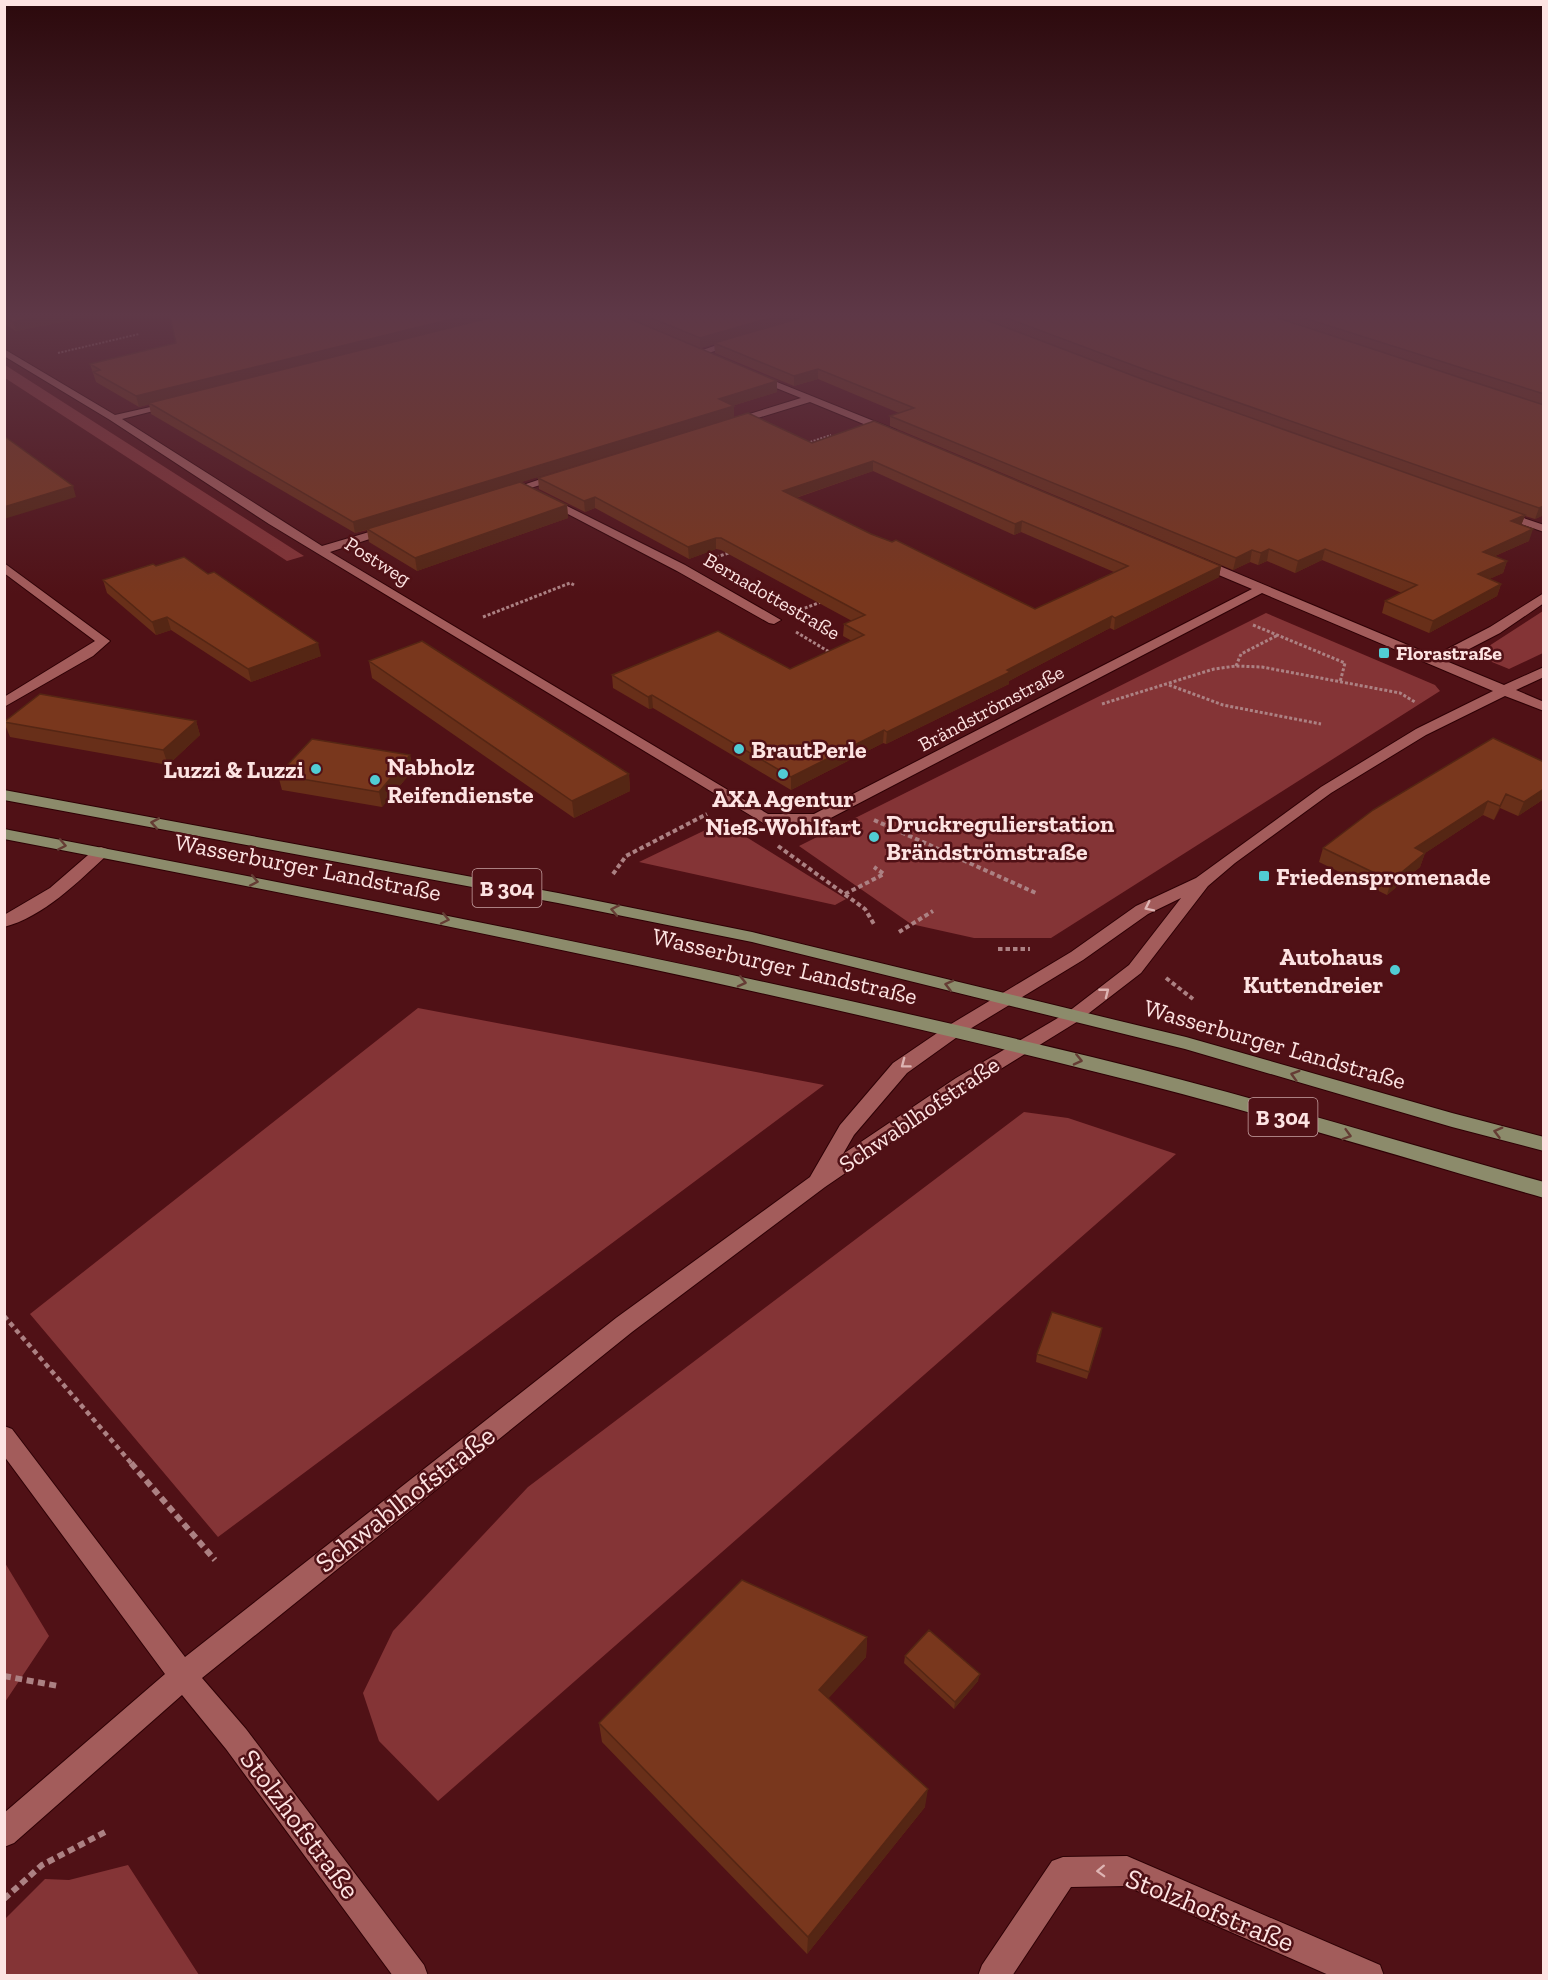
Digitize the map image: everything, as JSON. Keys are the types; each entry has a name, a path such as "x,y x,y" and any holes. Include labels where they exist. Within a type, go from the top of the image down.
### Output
{"main road":[{"name":"Wasserburger Landstraße","path":"4,795 707,928 1186,1043 1452,1120 1544,1144"},
{"name":"Wasserburger Landstraße","path":"4,834 550,941 953,1031 1107,1068 1544,1190"}],"street":[{"name":"Postweg","path":"100,409 264,516 733,800"},
{"path":"114,418 148,409"},
{"path":"719,426 774,409"},
{"path":"834,409 901,436"},
{"path":"493,497 575,471"},
{"name":"Bernadottestraße","path":"524,488 681,568 774,620"},
{"path":"1487,508 1544,529"},
{"path":"323,550 398,527"},
{"path":"1185,556 1544,707"},
{"path":"4,567 103,641 88,653 4,703"},
{"name":"Brändströmstraße","path":"733,800 765,819 818,819 1261,589"},
{"path":"1435,661 1495,630 1544,597"},
{"path":"953,1031 1077,956 1142,910 1202,882 1326,790 1421,732 1544,671"},
{"path":"4,921 26,912 50,895 101,852"},
{"path":"1021,1047 1074,1016 1135,969 1202,882"},
{"name":"Schwablhofstraße","path":"818,1182 847,1130 900,1068 953,1031"},
{"name":"Schwablhofstraße","path":"4,1833 183,1676 624,1325 818,1182 1021,1047"},
{"name":"Stolzhofstraße","path":"4,1436 183,1676 236,1739 413,1976"},
{"name":"Stolzhofstraße","path":"993,1976 1063,1872 1127,1871 1369,1976"}],"path":[{"path":"806,443 869,423"},
{"path":"681,568 738,550 731,546"},
{"path":"452,629 570,584 574,585"},
{"path":"774,620 822,601"},
{"path":"1218,611 1345,663 1340,682"},
{"name":"Bernadottestraße","path":"774,620 839,657"},
{"path":"1236,666 1241,654 1278,635"},
{"path":"1101,704 1169,685 1214,669 1236,666 1262,667 1400,693 1417,701 1408,706"},
{"path":"1169,685 1223,705 1321,724"},
{"path":"613,874 626,856 733,800"},
{"path":"844,806 1038,894"},
{"path":"778,846 865,909 875,926"},
{"path":"844,894 884,874 874,867"},
{"path":"899,932 933,911"},
{"path":"4,1316 215,1560"},
{"path":"4,1676 58,1686"},
{"path":"4,1899 42,1865 105,1832"}],"shaded area":[{"path":"53,409 75,409 304,556 287,561"},
{"path":"1543,611 1543,653 1509,669 1475,655"},
{"path":"1266,613 1435,685 1440,691 1051,938 974,938 911,924 799,846"},
{"path":"722,822 846,899 835,905 639,862"},
{"path":"418,1008 824,1085 218,1537 30,1314"},
{"path":"1024,1112 1068,1118 1176,1154 438,1801 379,1741 363,1693 393,1631 528,1487"},
{"path":"5,1563 49,1636 5,1702"},
{"path":"128,1865 199,1975 5,1975 5,1919 45,1879 69,1880"}],"building":[{"path":"160,409 723,409 353,522"},
{"path":"910,409 1227,409 1525,515 1511,521 1533,529 1483,552 1507,561 1478,574 1501,584 1433,621 1385,601 1417,585 1325,549 1298,561 1269,549 1261,553 1252,550 1236,558 890,416"},
{"path":"1258,409 1544,409 1544,506 1539,508"},
{"path":"748,413 812,443 874,421 1221,566 1115,618 1112,616 1007,670 1010,672 887,732 884,730 791,777 652,695 648,697 612,675 718,631 790,669 864,635 844,624 865,615 721,538 688,547 595,497 584,501 538,478","holes":["873,461 1015,524 1022,521 1128,566 1035,609 896,540 892,542 871,534 783,491"]},
{"path":"4,436 73,486 4,507"},
{"path":"520,482 567,505 415,558 367,529"},
{"path":"184,557 208,574 214,572 318,643 248,669 167,617 152,622 103,580"},
{"path":"422,641 629,774 572,801 369,661"},
{"path":"40,694 196,721 163,750 4,722"},
{"path":"1493,738 1544,762 1544,789 1524,802 1506,794 1500,806 1488,801 1415,848 1425,853 1391,881 1323,848 1373,810"},
{"path":"312,739 410,755 379,792 278,775"},
{"path":"1052,1312 1102,1328 1089,1372 1037,1354"},
{"path":"742,1580 867,1637 819,1690 928,1789 808,1937 599,1723"},
{"path":"929,1630 980,1674 955,1702 905,1656"}],"place":[{"name":"Florastraße","path":"1384,653"},
{"name":"BrautPerle","path":"739,749"},
{"name":"Luzzi & Luzzi","path":"316,769"},
{"name":"AXA Agentur Nieß-Wohlfart","path":"783,774"},
{"name":"Nabholz Reifendienste","path":"375,780"},
{"name":"Druckregulierstation Brändströmstraße","path":"874,837"},
{"name":"Friedenspromenade","path":"1264,876"},
{"name":"Autohaus Kuttendreier","path":"1395,970"}]}
